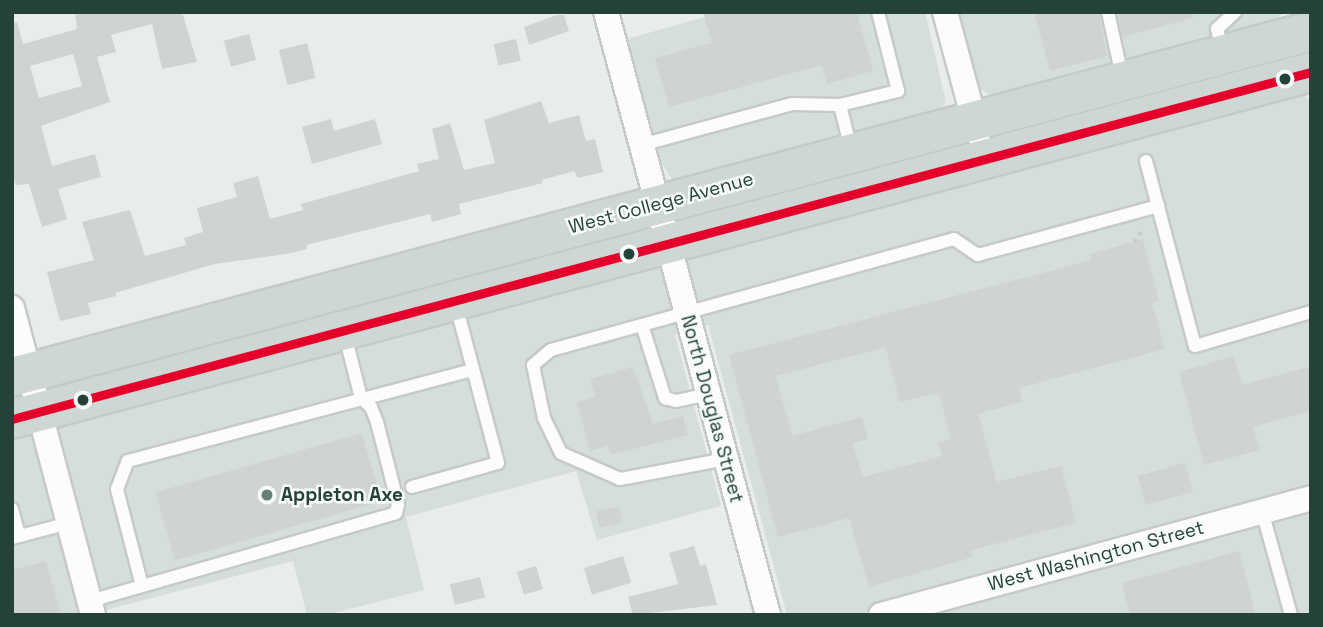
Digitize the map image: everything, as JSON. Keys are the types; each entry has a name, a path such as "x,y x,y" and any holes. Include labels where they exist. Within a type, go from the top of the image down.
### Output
{"main road":[{"name":"West College Avenue","path":"26,394 657,204 1311,31"},
{"path":"26,394 344,331 1311,72"},
{"path":"1069,136 1117,97 1122,80"}],"street":[{"name":"North Douglas Street","path":"606,12 768,615"},
{"path":"945,12 984,159"},
{"path":"12,308 26,394 69,523 91,608"},
{"name":"West Washington Street","path":"881,615 1311,498"}],"lane":[{"path":"641,145 792,104 840,105 898,91 878,12"},
{"path":"1108,12 1122,80"},
{"path":"1224,53 1217,29 1235,12"},
{"path":"840,105 852,152"},
{"path":"1146,161 1195,346 1311,312"},
{"path":"726,458 620,479 555,447 533,371 537,359 551,350 954,239 978,255 1158,206"},
{"path":"412,487 498,463 455,302"},
{"path":"642,325 664,398 676,401 708,394"},
{"path":"91,608 142,586 396,513 398,504 377,422 371,407 361,398 344,331"},
{"path":"142,586 117,489 128,461 473,370"},
{"path":"12,509 16,537 69,523"},
{"path":"1262,511 1291,615"}],"shaded area":[{"path":"722,12 925,12 946,102 938,113 681,182 672,179 661,163 627,39"},
{"path":"957,12 1283,12 1275,24 996,99 977,87"},
{"path":"1303,94 1311,102 1311,615 787,615 708,325 675,335 721,506 597,540 576,471 406,517 424,590 326,615 307,615 293,561 87,615 12,615 12,434"}],"building":[{"path":"75,12 182,12 197,62 162,69 152,24 111,35 116,52 97,57 110,102 41,126 52,166 95,154 101,177 58,189 67,219 42,227 29,184 16,185 12,172 12,23 17,22 23,44 77,29","holes":["73,54 82,86 39,98 30,66"]},
{"path":"703,12 857,12 873,71 827,84 822,65 669,107 655,58 712,43"},
{"path":"1034,12 1099,12 1107,56 1050,71"},
{"path":"1117,12 1193,12 1193,18 1122,37"},
{"path":"564,15 569,31 529,45 524,27"},
{"path":"249,34 256,60 231,67 224,41"},
{"path":"516,39 521,60 499,66 494,44"},
{"path":"307,43 316,78 288,85 279,50"},
{"path":"541,101 549,123 579,115 586,141 595,139 603,172 578,178 574,171 542,180 543,183 459,204 461,214 432,222 430,214 306,245 307,249 286,254 215,264 115,293 116,296 88,303 91,314 60,321 47,272 94,260 82,222 130,210 145,256 186,245 184,238 203,232 197,208 237,197 233,183 258,176 270,219 303,210 301,204 419,171 417,164 439,159 432,129 450,123 464,170 495,163 484,120"},
{"path":"331,119 334,131 375,119 382,144 312,164 302,127"},
{"path":"1143,239 1159,301 1152,303 1165,349 1019,388 1022,402 978,414 997,482 1061,466 1076,523 971,550 973,557 869,587 849,518 778,537 729,355 1092,260 1090,254","holes":["886,347 900,402 939,393 951,439 938,443 942,456 863,477 853,443 868,439 862,417 792,436 776,376"]},
{"path":"1234,356 1242,385 1311,366 1311,411 1253,427 1260,450 1204,465 1179,372"},
{"path":"633,367 653,424 683,416 688,435 611,455 608,446 590,451 577,402 595,397 590,379"},
{"name":"Appleton Axe","path":"362,433 382,501 175,561 155,492"},
{"path":"1185,463 1193,492 1145,505 1138,476"},
{"path":"619,506 623,523 599,528 596,511"},
{"path":"694,546 700,566 706,564 717,605 633,615 628,597 678,584 669,553"},
{"path":"1239,551 1256,615 1130,615 1122,583"},
{"path":"623,556 631,583 592,595 584,568"},
{"path":"46,561 61,615 12,615 12,570"},
{"path":"536,566 543,589 524,595 517,572"},
{"path":"480,577 485,597 455,605 450,584"}],"transit line":[{"path":"12,419 1311,72"}],"place":[{"name":"Appleton Axe","path":"267,495"}]}
